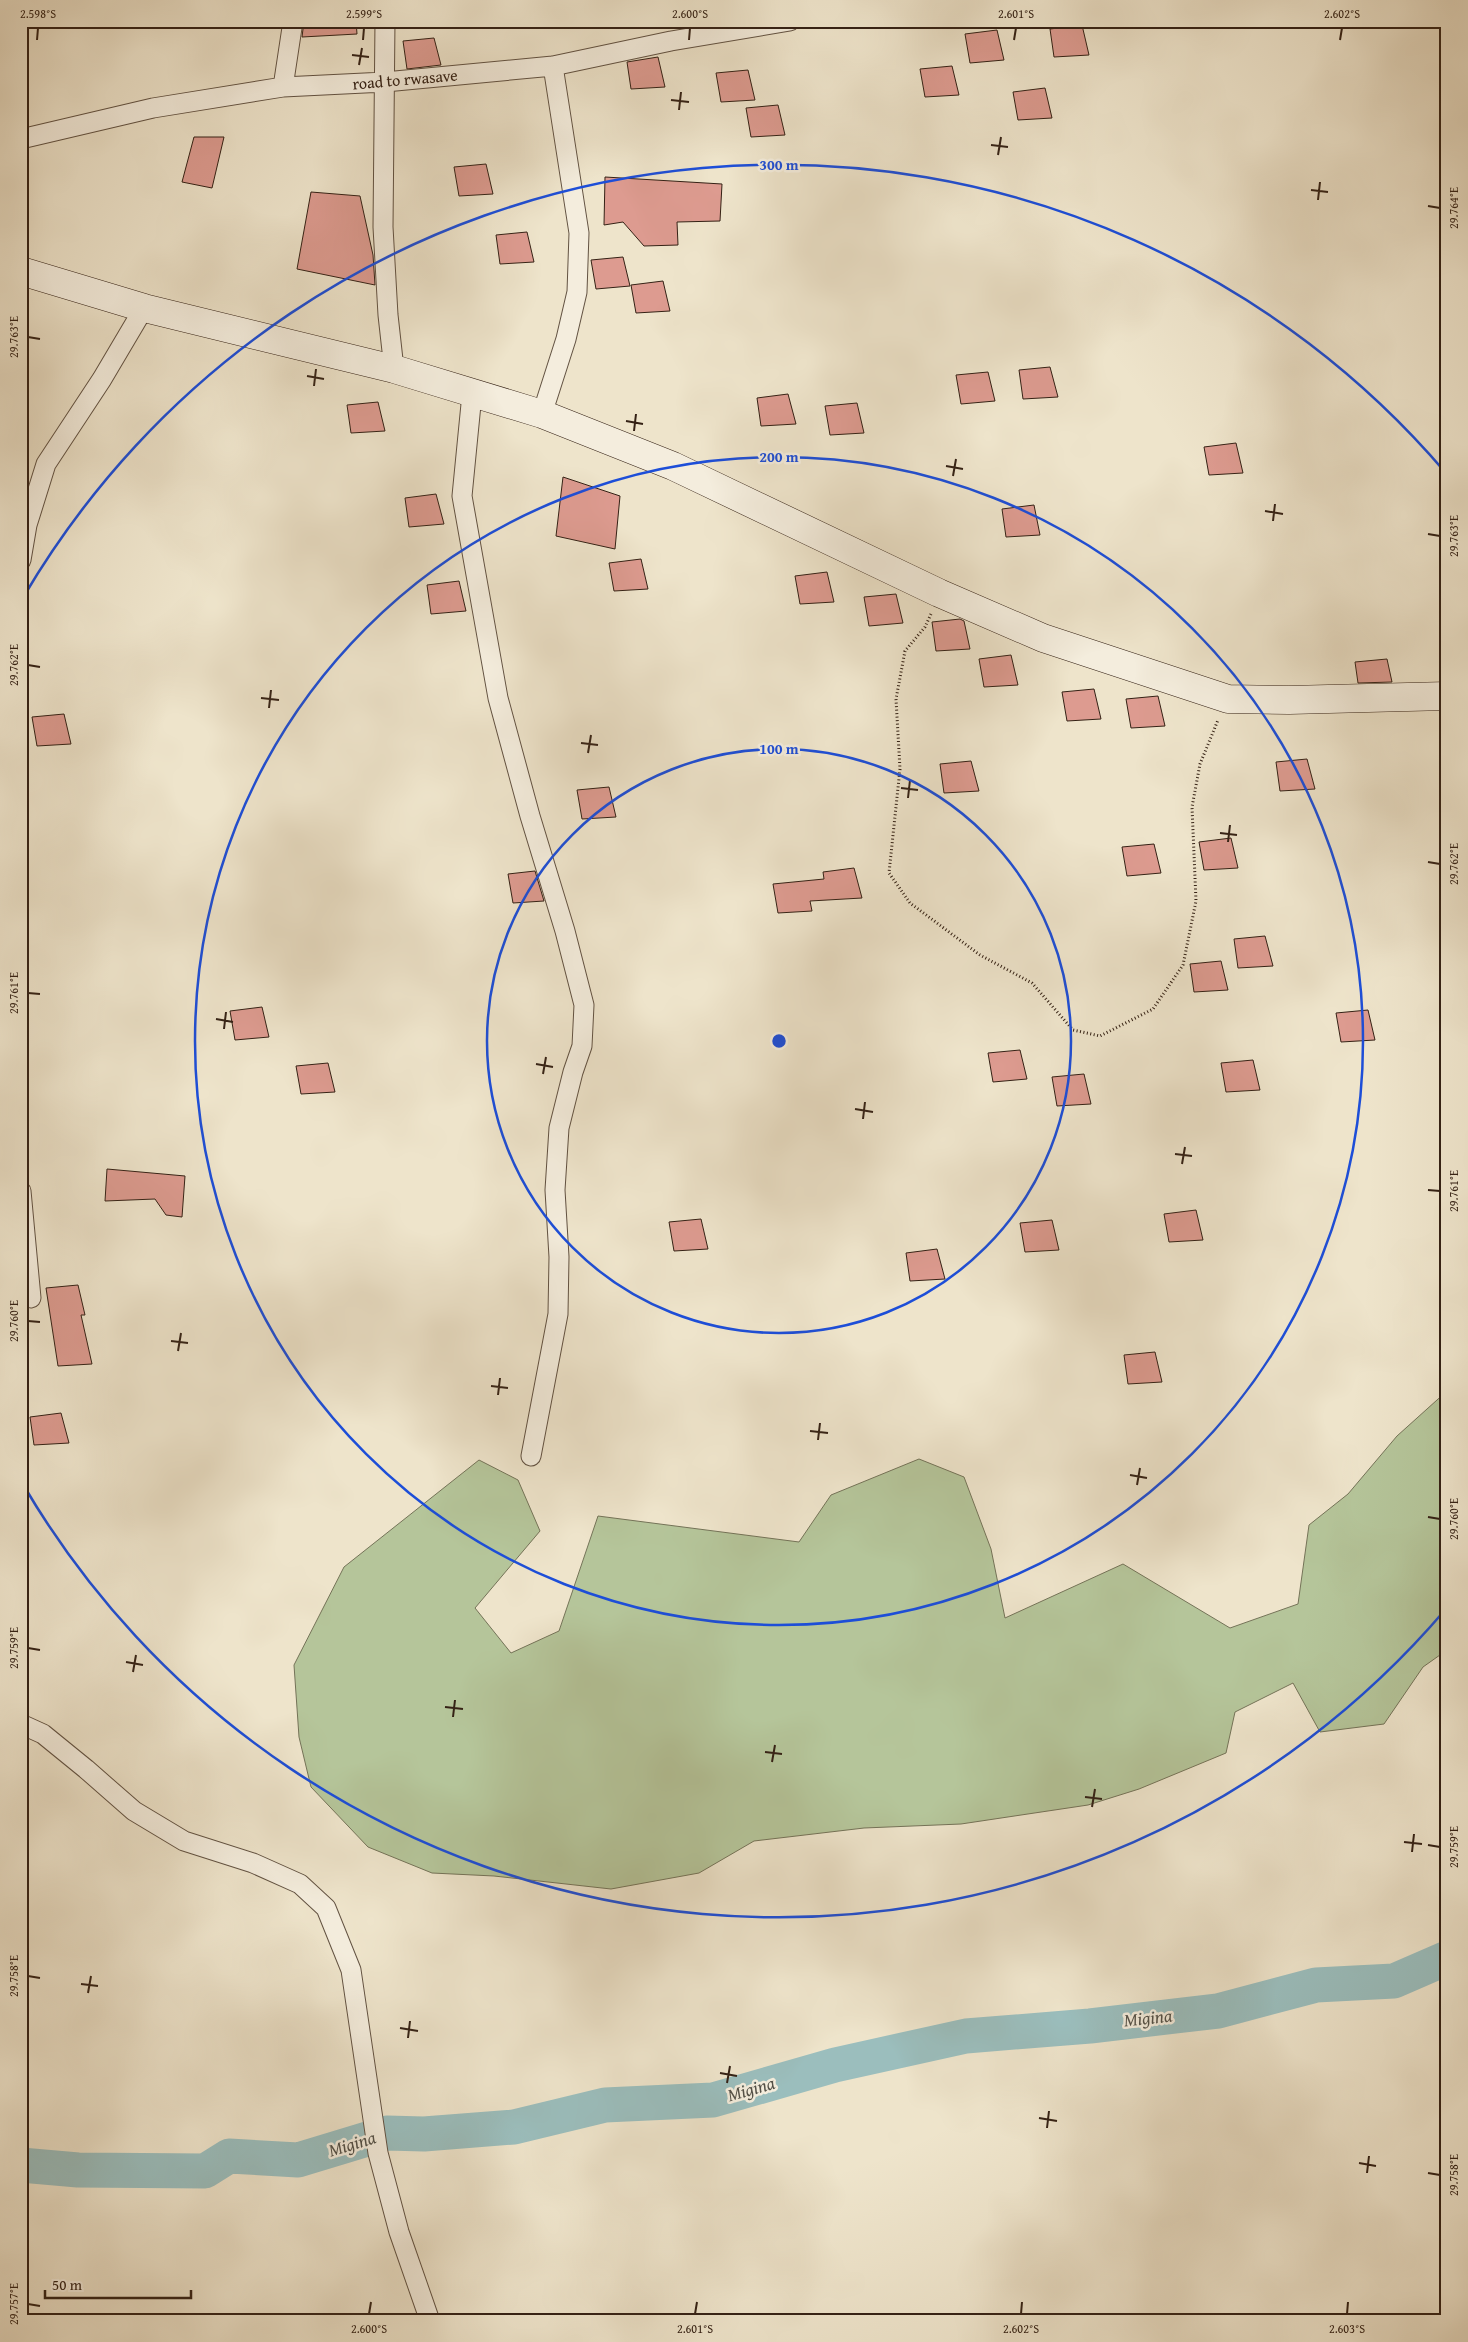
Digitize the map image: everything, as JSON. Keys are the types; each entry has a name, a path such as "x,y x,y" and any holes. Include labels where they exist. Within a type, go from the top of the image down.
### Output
{"main road":[{"path":"21,271 144,308 394,369 542,414 673,466 939,593 1043,638 1228,699 1289,700 1447,696"}],"street":[{"path":"283,87 293,21"},
{"path":"385,21 383,227 389,332 394,369"},
{"name":"road to rwasave","path":"21,139 153,108 283,87 385,82 553,66 671,40 790,21"},
{"path":"542,414 566,339 577,292 579,234 553,66"},
{"path":"21,560 27,525 46,464 102,379 144,308"},
{"path":"472,394 462,496 498,698 530,816 565,931 584,1005 582,1046 573,1072 559,1128 555,1190 559,1257 558,1314 531,1456"},
{"path":"21,1191 31,1298"},
{"path":"21,1724 43,1734 134,1811 184,1841 253,1863 300,1884 326,1908 351,1970 372,2125 378,2154 399,2232 430,2321"}],"path":[{"path":"939,593 925,627 904,651 896,698 900,769 889,873 910,903 980,955 1032,983 1073,1030 1100,1036 1153,1009 1183,965 1196,901 1192,807 1200,764 1228,699"}],"green space":[{"path":"1447,1391 1447,1650 1423,1667 1384,1724 1320,1732 1293,1683 1235,1712 1226,1753 1139,1789 1088,1805 961,1824 864,1828 754,1841 699,1873 611,1889 494,1876 432,1873 368,1847 311,1787 299,1737 294,1665 344,1567 479,1460 518,1480 540,1531 475,1608 511,1653 559,1631 598,1516 799,1542 831,1495 919,1459 964,1477 991,1549 1005,1618 1123,1564 1230,1628 1298,1604 1309,1525 1348,1494 1397,1436"}],"building":[{"path":"304,21 356,21 357,34 302,37"},
{"path":"1082,25 1089,55 1054,57 1050,29"},
{"path":"997,30 1004,60 970,63 965,34"},
{"path":"434,38 441,65 407,69 403,41"},
{"path":"658,57 665,87 631,89 627,62"},
{"path":"952,66 959,95 925,97 920,69"},
{"path":"748,70 755,100 721,102 716,73"},
{"path":"1045,88 1052,118 1018,120 1013,92"},
{"path":"778,105 785,135 751,137 746,108"},
{"path":"194,137 224,137 212,188 182,182"},
{"path":"486,164 493,194 459,196 454,167"},
{"path":"605,177 722,184 720,221 677,222 678,245 644,246 623,222 604,225"},
{"path":"311,192 360,196 373,255 375,285 297,269"},
{"path":"527,232 534,262 500,264 496,235"},
{"path":"623,257 630,286 596,289 591,260"},
{"path":"663,281 670,311 636,313 631,285"},
{"path":"1050,367 1058,397 1023,399 1019,370"},
{"path":"988,372 995,401 961,404 956,375"},
{"path":"788,394 796,424 761,426 757,398"},
{"path":"378,402 385,431 351,433 347,405"},
{"path":"857,403 864,433 830,435 825,406"},
{"path":"1236,443 1243,473 1209,475 1204,447"},
{"path":"563,477 620,496 615,549 556,536"},
{"path":"436,494 444,524 409,527 405,498"},
{"path":"1034,505 1040,535 1006,537 1002,509"},
{"path":"641,559 648,589 614,591 609,563"},
{"path":"827,572 834,602 800,604 795,576"},
{"path":"459,581 466,611 431,614 427,585"},
{"path":"896,594 903,623 869,626 864,597"},
{"path":"960,619 964,621 970,649 936,651 932,622"},
{"path":"1011,655 1018,685 984,687 979,659"},
{"path":"1387,659 1392,682 1358,683 1355,662"},
{"path":"1094,689 1101,719 1067,721 1062,692"},
{"path":"1158,696 1165,726 1131,728 1126,699"},
{"path":"64,714 71,744 37,746 32,717"},
{"path":"1307,759 1315,789 1280,791 1276,762"},
{"path":"971,761 979,791 944,793 940,764"},
{"path":"609,787 616,817 582,819 577,790"},
{"path":"1231,838 1238,868 1204,870 1199,842"},
{"path":"1154,844 1161,873 1127,876 1122,847"},
{"path":"854,868 862,898 810,901 812,911 778,913 773,884 824,879 823,872"},
{"path":"535,871 544,901 513,903 508,874"},
{"path":"1265,936 1273,966 1238,968 1234,939"},
{"path":"1221,961 1228,990 1194,992 1190,964"},
{"path":"262,1007 269,1037 235,1040 230,1011"},
{"path":"1368,1010 1375,1040 1341,1042 1336,1013"},
{"path":"1020,1050 1027,1079 993,1082 988,1053"},
{"path":"1253,1060 1260,1090 1226,1092 1221,1063"},
{"path":"328,1063 335,1092 301,1094 296,1066"},
{"path":"1084,1074 1091,1104 1057,1106 1052,1077"},
{"path":"107,1169 185,1176 182,1217 166,1215 155,1199 105,1201"},
{"path":"1196,1210 1203,1240 1169,1242 1164,1214"},
{"path":"701,1219 708,1249 674,1251 669,1222"},
{"path":"1052,1220 1059,1250 1025,1252 1020,1223"},
{"path":"937,1249 945,1279 910,1281 906,1253"},
{"path":"78,1285 85,1315 81,1315 92,1364 58,1366 46,1288"},
{"path":"1155,1352 1162,1382 1128,1384 1124,1355"},
{"path":"61,1413 69,1443 34,1445 30,1417"}],"waterway":[{"name":"Migina","path":"21,2165 78,2170 205,2171 229,2156 298,2160 387,2133 424,2134 514,2127 605,2105 713,2100 835,2065 966,2036 1090,2026 1218,2011 1316,1985 1394,1981 1447,1958"}]}
